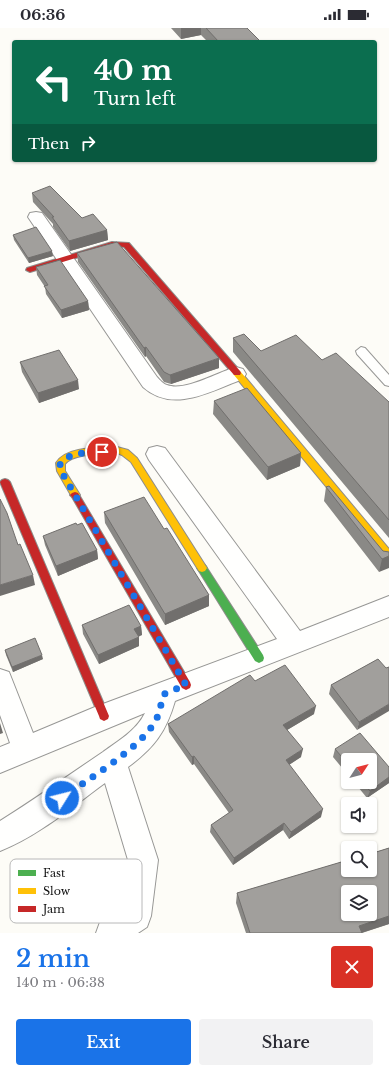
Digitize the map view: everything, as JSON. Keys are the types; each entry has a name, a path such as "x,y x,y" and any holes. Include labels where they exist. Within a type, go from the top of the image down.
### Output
{"street":[{"path":"36,217 150,382 159,390 174,394 188,392 236,374"},
{"path":"30,270 115,244 126,245 389,556"},
{"path":"175,689 61,471 60,464 64,458 73,454 117,450 125,452 134,460 259,658"},
{"path":"157,454 295,644"},
{"path":"5,482 104,716"},
{"path":"0,760 104,716 259,658 389,606"},
{"path":"0,680 26,749"},
{"path":"0,837 49,806 133,747 146,734 175,689"},
{"path":"112,762 143,860 142,868"},
{"path":"111,933 126,923"}],"lane":[{"path":"361,352 389,382"}],"building":[{"path":"206,28 247,28 259,40 217,40"},
{"path":"50,186 82,218 93,214 107,230 69,241 52,217 54,217 32,193"},
{"path":"36,227 52,251 28,258 13,235"},
{"path":"117,242 219,358 170,375 164,372 146,347 144,348 77,253"},
{"path":"60,260 88,301 61,310 44,286 48,285 36,267"},
{"path":"244,334 261,351 296,335 322,360 336,353 389,402 389,520 233,338"},
{"path":"59,350 78,380 38,393 20,362"},
{"path":"247,388 301,453 268,467 214,401"},
{"path":"329,486 383,551 389,552 389,556 382,559 326,487"},
{"path":"144,497 164,529 167,528 209,595 165,614 104,512"},
{"path":"0,499 7,513 18,545 20,544 33,575 0,585"},
{"path":"76,523 77,525 82,523 97,550 56,566 43,536"},
{"path":"129,605 141,626 134,629 139,637 98,655 82,625"},
{"path":"35,638 42,655 12,667 5,650"},
{"path":"378,659 386,668 389,667 389,704 359,722 331,685"},
{"path":"285,665 316,706 283,725 303,749 286,760 323,809 291,832 284,823 234,858 211,825 233,810 194,756 192,757 168,724 250,675 255,681"},
{"path":"360,733 389,767 389,777 377,786 377,753 341,753 341,756 335,749"},
{"path":"389,848 389,916 377,920 377,885 341,885 341,921 374,921 359,926 362,933 250,933 237,893 341,862 341,877 377,877 377,852"}],"traffic: fast":[{"path":"202,568 259,658"}],"traffic: slow":[{"path":"237,373 389,556"},
{"path":"75,495 61,471 60,463 64,458 73,454 117,450 125,452 134,460 202,568"}],"traffic: jam":[{"path":"30,270 115,244 126,245 237,373"},
{"path":"5,482 104,716"},
{"path":"75,495 186,685"}],"route":[{"path":"62,798 133,747 146,734 156,720 164,694 186,685 86,511 61,471 60,464 64,458 73,454 102,452"}]}
